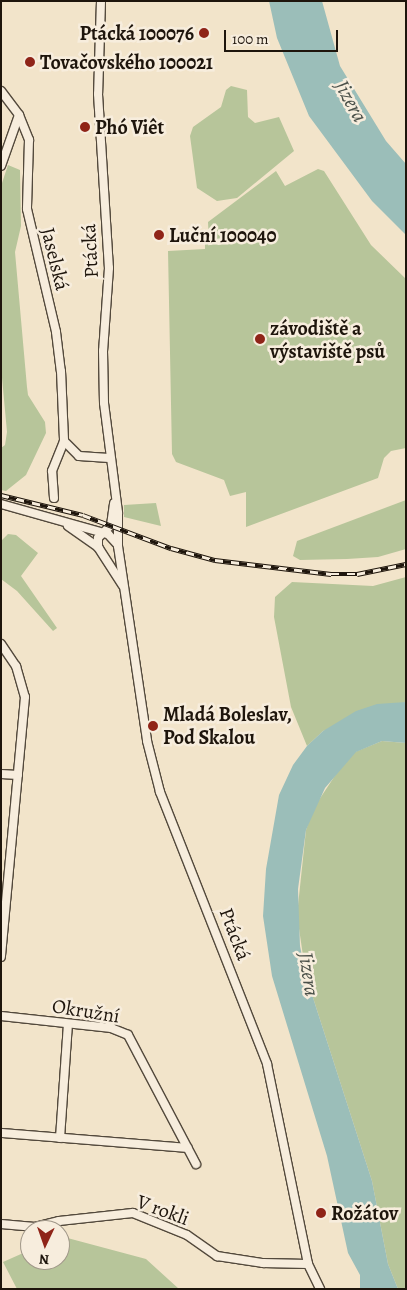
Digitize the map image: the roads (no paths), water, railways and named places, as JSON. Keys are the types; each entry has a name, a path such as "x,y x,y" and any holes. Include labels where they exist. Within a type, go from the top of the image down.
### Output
{"street":[{"name":"Ptácká","path":"101,1 98,103 109,268 103,368 114,499 118,513 118,546 153,769 267,1064 308,1264 320,1289"},
{"name":"Jaselská","path":"1,92 19,115 29,146 27,209 48,293 61,371 64,441 52,471 54,498"},
{"path":"1,166 19,115"},
{"path":"64,441 79,456 110,458"},
{"name":"Ptácká","path":"104,534 111,525 114,499"},
{"path":"1,504 112,536 118,546 113,554 104,554 98,547 62,522"},
{"path":"98,547 98,538 104,534"},
{"name":"Ptácká","path":"104,554 125,590"},
{"path":"1,644 23,683 24,713 1,957"},
{"path":"1,774 18,775"},
{"name":"Okružní","path":"1,1016 111,1028 128,1035 196,1164"},
{"path":"60,1138 68,1024"},
{"path":"1,1133 187,1148"},
{"name":"V rokli","path":"1,1224 14,1228 35,1227 67,1220 133,1213 187,1235 217,1256 263,1263 308,1264"}],"water":[{"name":"Jizera","path":"269,1 322,1 340,66 386,141 406,164 406,235 372,201 309,116 277,38"},
{"path":"406,702 406,743 382,741 356,752 325,788 306,830 298,889 300,946 306,976 372,1181 388,1264 398,1289 360,1289 360,1275 348,1253 327,1156 272,976 263,916 266,869 279,795 293,765 307,746 323,731 356,711 377,704"}],"railway":[{"path":"1,495 83,515 171,548 215,560 331,574 357,574 406,564"}],"place":[{"name":"Ptácká 100076","path":"204,33"},
{"name":"Tovačovského 100021","path":"30,62"},
{"name":"Phó Viêt","path":"85,127"},
{"name":"Luční 100040","path":"159,235"},
{"name":"závodiště a výstaviště psů","path":"260,339"},
{"name":"Mladá Boleslav, Pod Skalou","path":"153,726"},
{"name":"Rožátov","path":"321,1213"}]}
